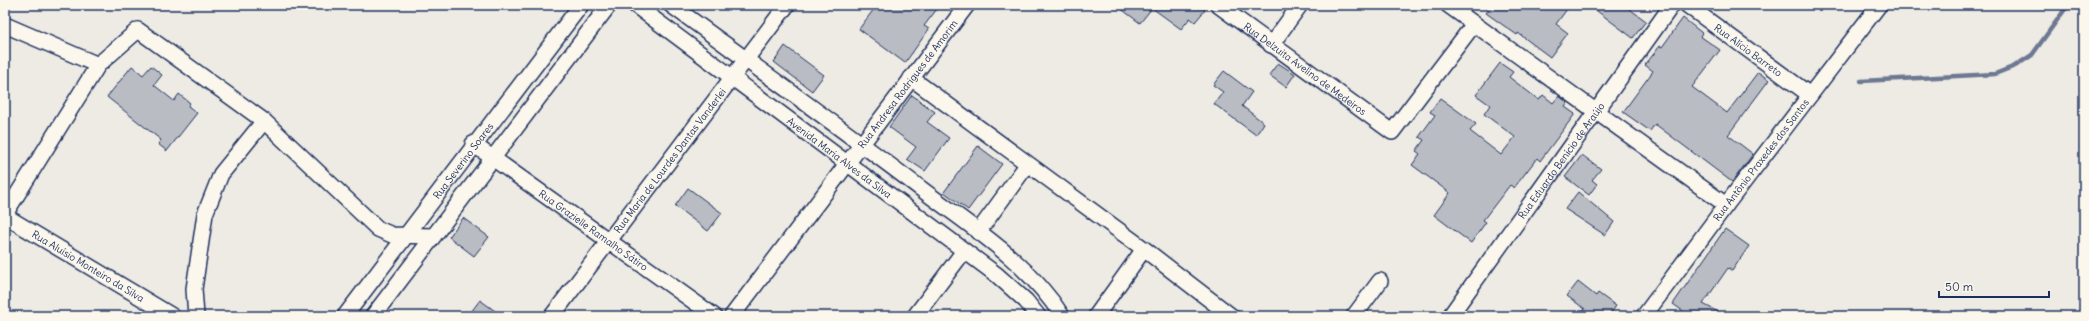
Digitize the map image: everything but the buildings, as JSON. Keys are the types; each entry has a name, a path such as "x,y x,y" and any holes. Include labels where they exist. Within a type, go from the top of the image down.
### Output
{"street":[{"name":"Rua Severino Soares","path":"345,316 473,144 581,5"},
{"path":"373,316 609,5"},
{"name":"Avenida Maria Alves da Silva","path":"635,5 997,275 1026,301 1038,316"},
{"path":"671,5 862,144 1011,258 1039,283 1062,316"},
{"name":"Rua Maria de Lourdes Dantas Vanderlei","path":"552,316 733,79 787,5"},
{"name":"Rua Andresa Rodrigues de Amorim","path":"732,316 967,5"},
{"name":"Rua Delzuita Avelino de Medeiros","path":"1218,5 1392,132 1474,24"},
{"path":"1271,45 1300,5"},
{"path":"1448,5 1726,205"},
{"name":"Rua Eduardo Benício de Araújo","path":"1450,316 1672,5"},
{"name":"Rua Alício Barreto","path":"1687,5 1810,95"},
{"name":"Rua Antônio Praxedes dos Santos","path":"1644,316 1726,205 1879,5"},
{"path":"5,25 98,64"},
{"path":"5,215 98,64 138,30 264,121 378,229 392,235 406,234 433,236"},
{"path":"911,78 1027,165 1144,249 1231,316"},
{"path":"196,316 194,289 206,214 221,174 264,121"},
{"name":"Rua Grazielle Ramalho Sátiro","path":"473,144 714,316"},
{"path":"978,232 1027,165"},
{"name":"Rua Aluísio Monteiro da Silva","path":"5,215 172,316"},
{"path":"1096,316 1144,249"},
{"path":"915,316 964,251"},
{"path":"1354,316 1380,281"}],"waterway":[{"path":"1861,81 1995,74 2015,66 2032,55 2068,5"}]}
